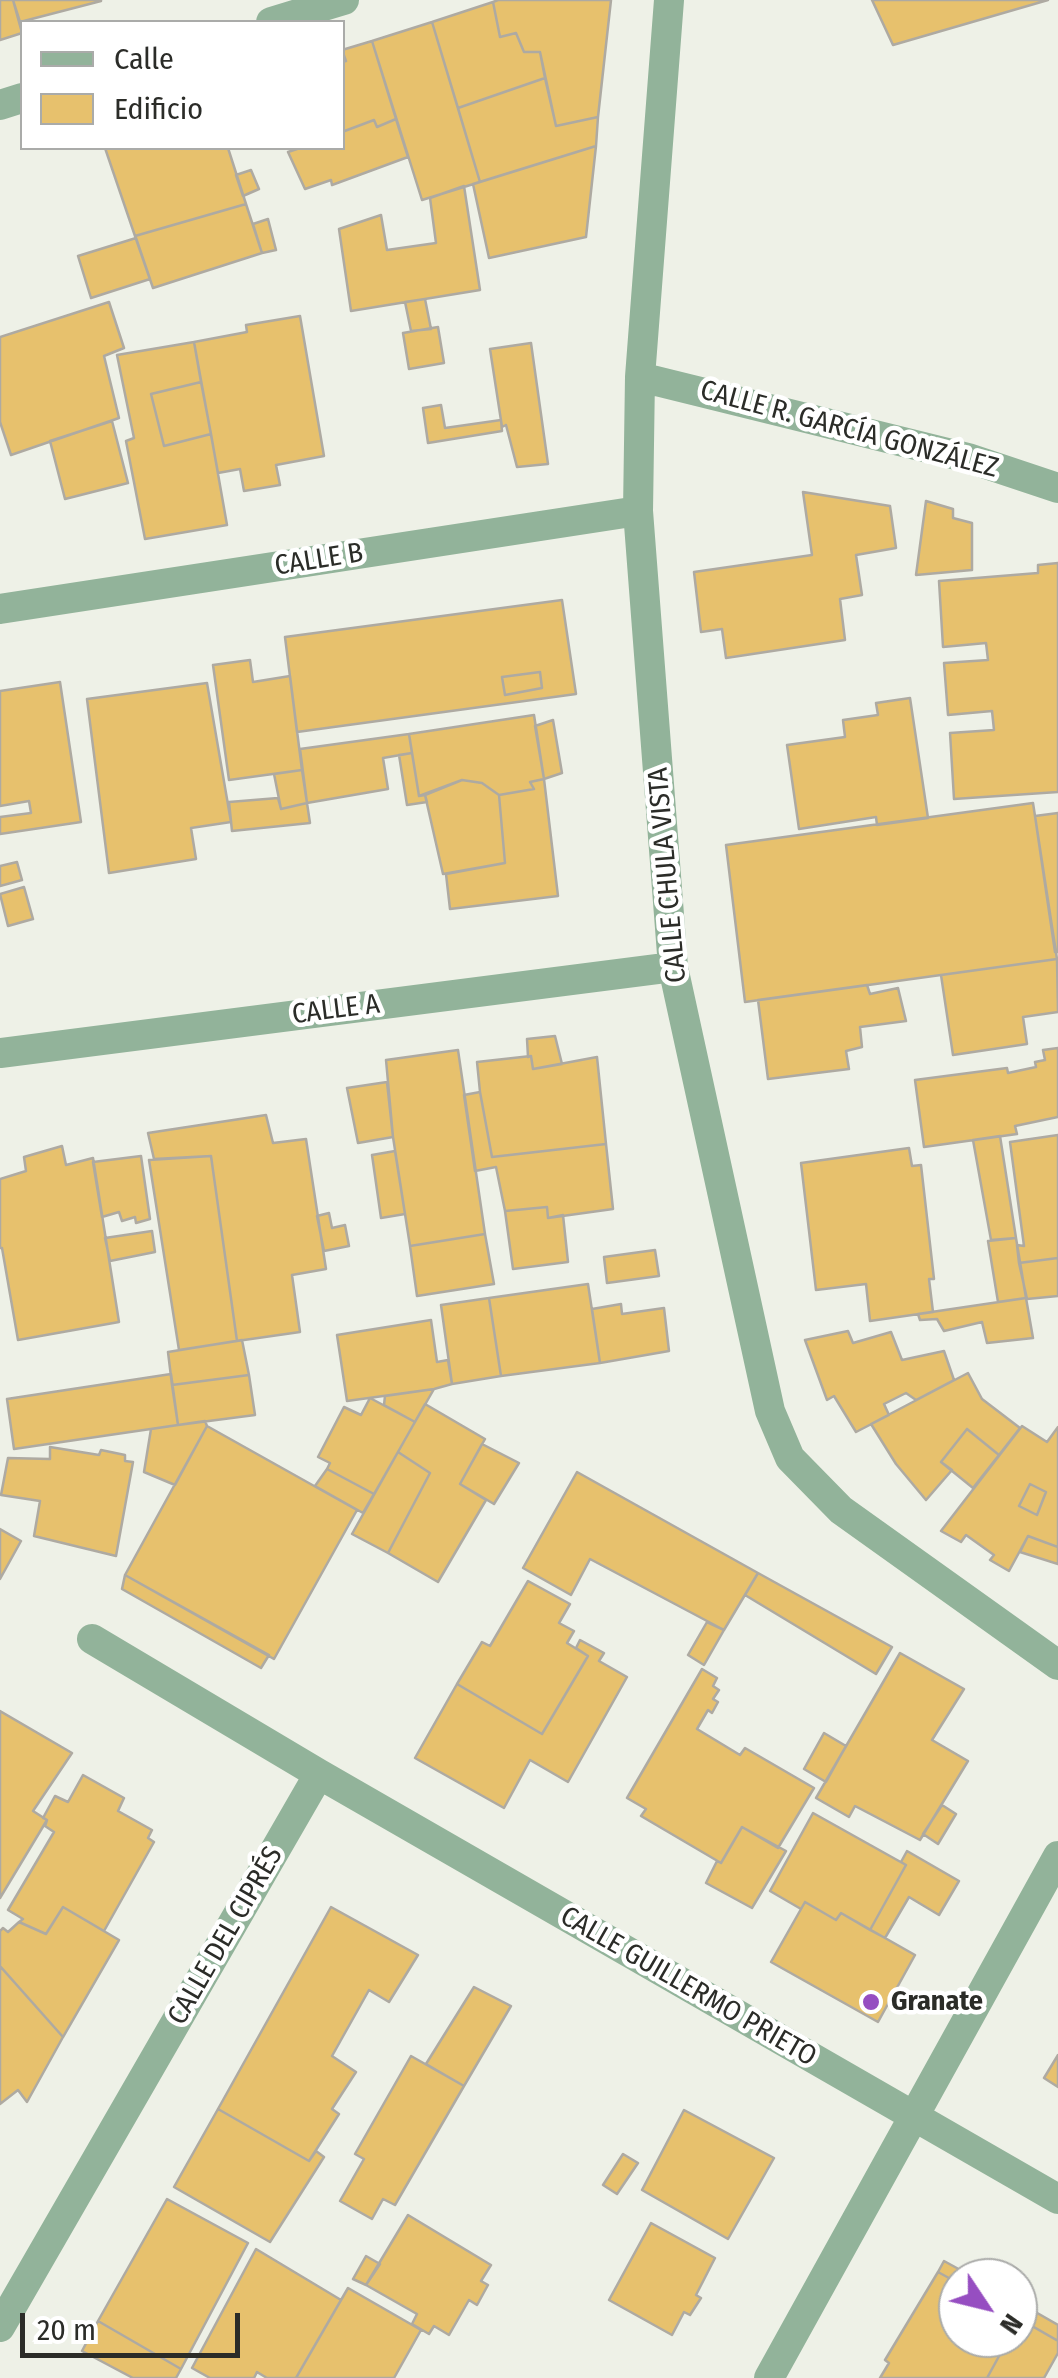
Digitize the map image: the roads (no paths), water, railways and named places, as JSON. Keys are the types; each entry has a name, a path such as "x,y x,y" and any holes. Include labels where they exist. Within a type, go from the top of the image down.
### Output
{"street":[{"path":"278,20 344,0"},
{"name":"CALLE CHULA VISTA","path":"669,0 640,377 638,512 673,967 770,1411 790,1458 841,1510 1058,1665"},
{"name":"CALLE R. GARCÍA GONZÁLEZ","path":"640,377 968,458 1058,488"},
{"name":"CALLE B","path":"0,609 638,512"},
{"name":"CALLE A","path":"0,1052 673,967"},
{"path":"92,1639 319,1774"},
{"name":"CALLE GUILLERMO PRIETO","path":"319,1774 1058,2199"},
{"name":"CALLE DEL CIPRÉS","path":"0,2328 319,1774"},
{"path":"768,2378 1058,1856"}],"place":[{"name":"Granate","path":"871,2002"}]}
